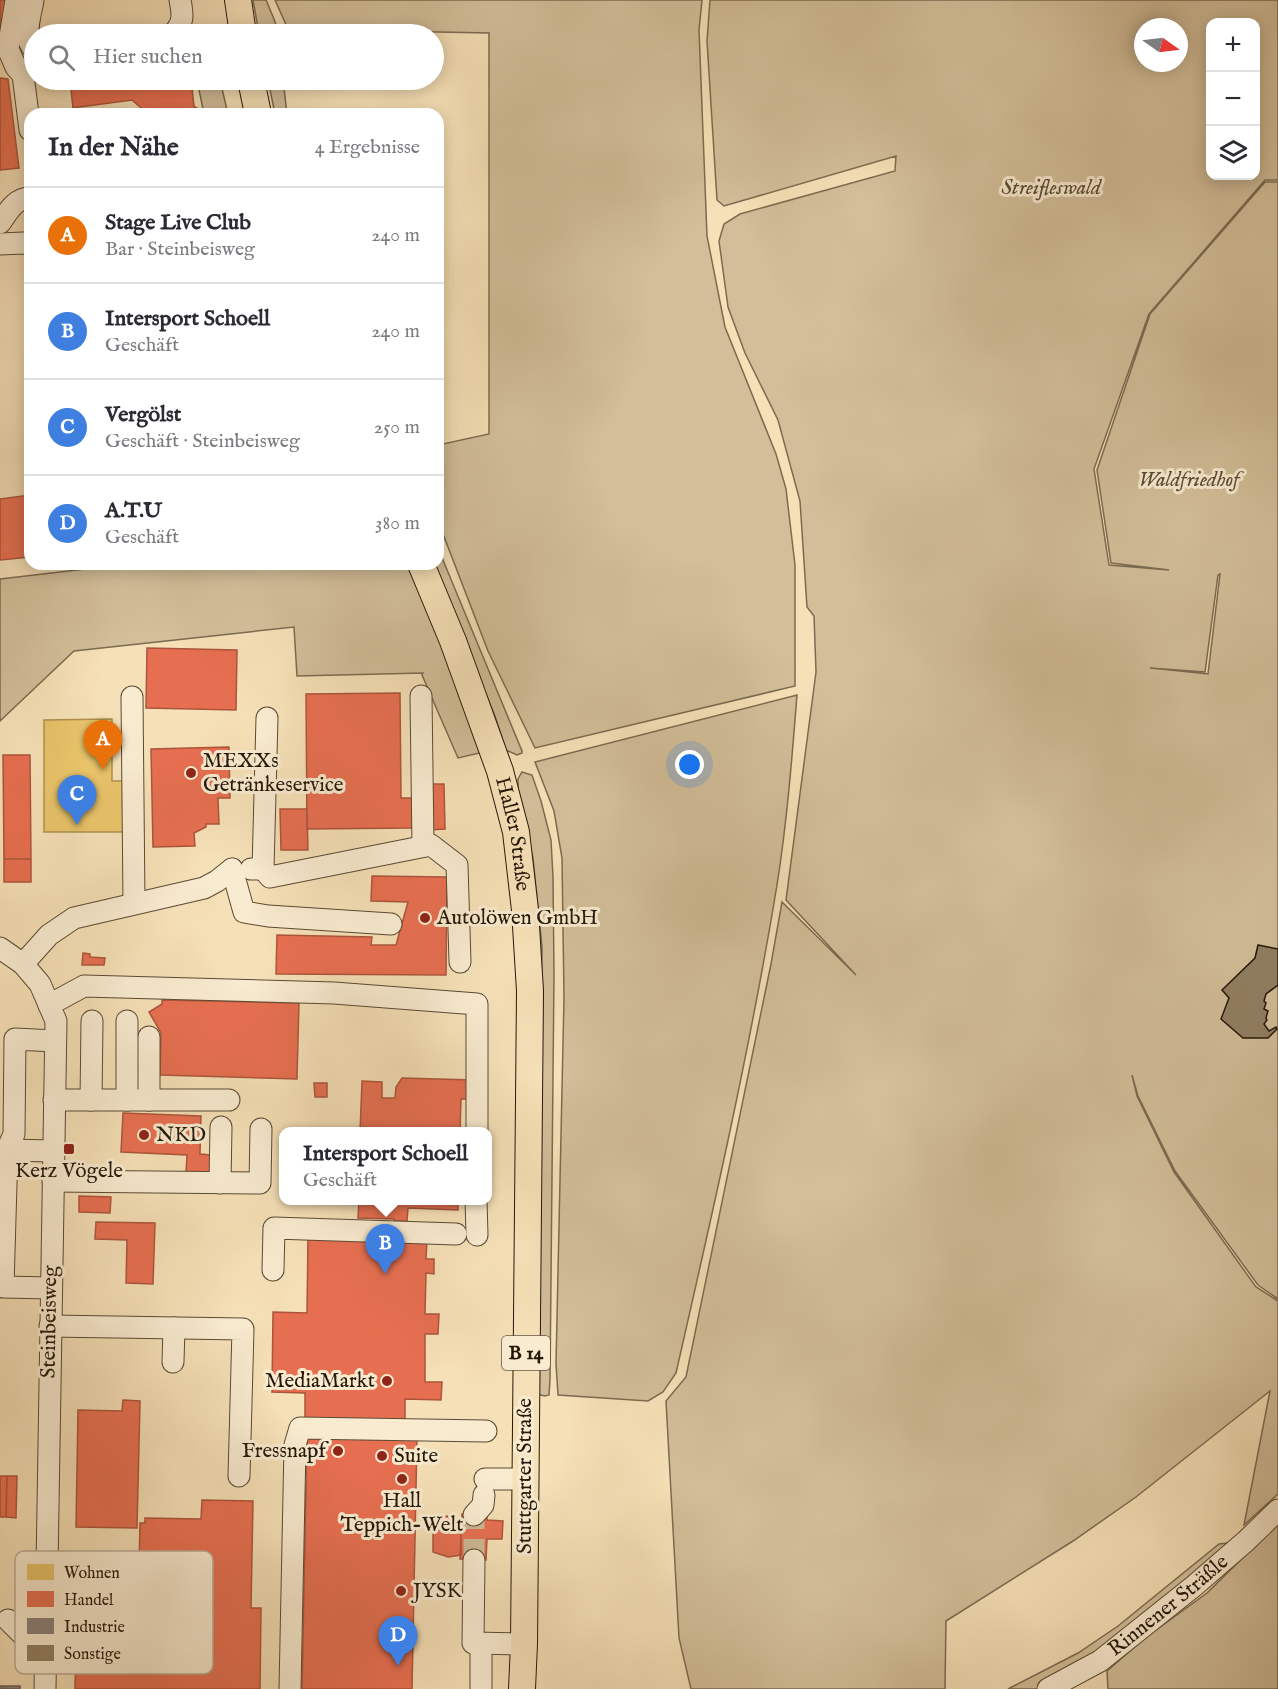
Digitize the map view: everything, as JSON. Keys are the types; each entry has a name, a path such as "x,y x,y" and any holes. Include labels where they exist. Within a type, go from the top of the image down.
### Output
{"main road":[{"path":"238,0 242,24"},
{"path":"253,90 257,108"},
{"name":"Haller Straße","path":"423,570 453,641 501,771 516,832 525,910 530,991 527,1228"},
{"name":"Stuttgarter Straße","path":"522,1689 527,1228"}],"street":[{"path":"16,0 7,20 8,49 16,67 23,75 24,83"},
{"path":"29,24 33,0"},
{"path":"180,0 183,13 181,24"},
{"path":"25,90 27,108"},
{"path":"0,223 16,203 24,198"},
{"path":"0,244 24,243"},
{"path":"421,696 423,846"},
{"path":"132,697 134,903"},
{"path":"262,869 267,718"},
{"path":"23,964 49,935 74,918 204,888 232,869 262,869 270,877 431,845 457,865 460,962"},
{"path":"232,869 244,912 268,916 391,924"},
{"name":"Steinbeisweg","path":"0,948 23,964 40,984 56,1021 46,1551"},
{"path":"49,1005 84,986 334,993 477,1004 477,1127"},
{"path":"91,1100 92,1021"},
{"path":"127,1021 127,1100"},
{"path":"149,1037 149,1100"},
{"path":"51,1288 3,1287 7,1150 14,1134 15,1040 55,1041"},
{"path":"54,1100 229,1100"},
{"path":"220,1183 221,1127"},
{"path":"53,1181 260,1183 261,1129"},
{"path":"7,1150 53,1151"},
{"path":"476,1205 477,1234"},
{"path":"273,1270 274,1228 456,1234"},
{"path":"50,1326 243,1329 239,1476"},
{"path":"174,1328 174,1362"},
{"path":"290,1689 295,1445 300,1428 486,1431"},
{"path":"474,1515 483,1505 484,1487 524,1479"},
{"name":"Rinnener Sträßle","path":"1048,1689 1100,1661 1194,1586 1278,1510"},
{"path":"474,1560 473,1643 524,1644"},
{"path":"8,1620 15,1627"},
{"path":"481,1689 482,1643"}],"green space":[{"path":"253,0 266,0 276,24 257,24"},
{"path":"275,0 702,0 699,30 707,236 725,327 776,454 786,489 795,565 795,686 535,748 488,651 444,537 444,444 489,434 489,33 444,32 444,24 286,24"},
{"path":"710,0 1278,0 1278,180 1265,180 1149,314 1094,469 1109,565 1169,570 1111,563 1097,470 1150,314 1265,182 1278,182 1278,1299 1258,1285 1175,1171 1138,1096 1132,1075 1137,1096 1174,1172 1256,1287 1278,1301 1278,1494 1244,1525 1270,1391 1136,1497 1073,1541 946,1621 945,1689 691,1689 679,1638 666,1401 686,1377 782,902 856,975 786,900 816,672 814,616 807,607 800,501 778,420 745,353 728,307 719,241 724,224 740,214 895,171 896,156 724,206 717,200 707,41","holes":["1220,574 1208,674 1150,668 1205,672 1218,575"]},
{"path":"199,90 222,90 227,108 203,108"},
{"path":"270,90 284,90 286,108 274,108"},
{"path":"444,562 522,753 517,755 506,750 495,716 434,570 444,570"},
{"path":"77,570 410,570 484,752 458,758 423,673 297,676 294,627 74,651 0,721 0,579"},
{"path":"797,695 784,838 777,885 730,1130 676,1373 663,1392 648,1401 558,1395 556,1364 564,998 562,858 554,811 535,762"},
{"path":"522,772 532,775 541,801 551,840 553,877 550,1380 549,1395 545,1396 536,1394 542,947 533,858 518,790 518,779"},
{"path":"1278,1523 1278,1689 1108,1689 1107,1671 1145,1638 1207,1593"},
{"path":"1219,1544 1229,1545 1112,1643 1040,1689 1008,1689 1078,1653 1118,1626"}],"building: Wohnen":[{"path":"112,719 112,781 130,781 130,832 44,832 44,720"}],"building: Handel":[{"path":"0,0 8,0 0,43"},
{"path":"0,78 8,79 19,168 0,170"},
{"path":"71,90 192,90 194,106 197,108 141,108 132,100 73,108"},
{"path":"24,496 24,558 0,560 0,499"},
{"path":"147,648 237,650 236,710 146,708"},
{"path":"400,693 401,798 414,798 414,828 307,829 306,694"},
{"name":"MEXXs Getränkeservice","path":"229,747 230,798 218,798 219,824 206,824 206,827 194,833 195,846 153,847 151,749"},
{"path":"3,755 30,755 31,859 4,859"},
{"path":"429,784 444,784 445,829 429,830"},
{"path":"280,809 307,809 308,850 281,850"},
{"path":"4,859 31,859 31,882 4,882"},
{"name":"Autolöwen GmbH","path":"372,876 447,877 446,975 276,974 277,935 372,937 371,945 396,945 408,902 371,901"},
{"path":"83,953 90,954 90,957 105,958 104,965 82,965"},
{"path":"162,1000 299,1003 297,1079 160,1075 161,1033 149,1012 162,1004"},
{"path":"402,1078 474,1080 474,1099 461,1099 460,1127 360,1127 362,1081 382,1082 382,1098 395,1098 396,1087"},
{"path":"314,1083 327,1083 327,1097 315,1097"},
{"path":"123,1113 201,1116 200,1154 211,1155 210,1173 186,1172 187,1155 121,1152"},
{"path":"79,1196 111,1197 110,1213 79,1212"},
{"path":"359,1205 458,1205 458,1210 408,1208 407,1221 358,1218"},
{"path":"96,1222 155,1223 153,1284 126,1283 127,1240 95,1239"},
{"path":"308,1237 427,1239 426,1259 434,1259 434,1274 426,1273 425,1314 439,1314 438,1334 425,1334 425,1382 442,1382 441,1400 405,1399 405,1420 305,1419 305,1393 272,1392 273,1312 307,1313"},
{"path":"123,1400 140,1401 137,1528 76,1527 78,1410 122,1411"},
{"path":"307,1435 417,1438 412,1689 302,1689"},
{"path":"0,1476 7,1476 6,1517 0,1517"},
{"path":"7,1476 17,1476 16,1518 6,1517"},
{"path":"202,1500 253,1501 251,1608 261,1608 260,1689 75,1689 75,1674 213,1674 213,1551 139,1551 140,1523 145,1523 145,1518 201,1519"},
{"path":"462,1514 487,1515 487,1520 503,1521 502,1539 487,1539 486,1560 460,1559"},
{"path":"447,1516 461,1519 461,1555 448,1557 433,1552 433,1521"}],"building: Industrie":[{"path":"0,1686 20,1686 20,1689 0,1689"}],"building: Sonstige":[{"path":"1258,945 1278,949 1278,985 1266,994 1264,1001 1266,1003 1264,1009 1268,1011 1264,1024 1269,1031 1276,1027 1277,1029 1268,1038 1243,1038 1221,1019 1229,998 1222,990 1255,958"}],"tunnel":[{"path":"474,1515 474,1560"}],"place":[{"name":"Stage Live Club","path":"103,770"},
{"name":"MEXXs Getränkeservice","path":"191,773"},
{"name":"Vergölst","path":"77,825"},
{"name":"Autolöwen GmbH","path":"425,918"},
{"name":"NKD","path":"144,1135"},
{"name":"Kerz Vögele","path":"69,1149"},
{"name":"Intersport Schoell","path":"385,1274"},
{"name":"MediaMarkt","path":"387,1381"},
{"name":"Fressnapf","path":"338,1451"},
{"name":"Suite","path":"382,1456"},
{"name":"Hall Teppich-Welt","path":"402,1479"},
{"name":"JYSK","path":"401,1591"},
{"name":"A.T.U","path":"398,1666"}],"park label":[{"name":"Streifleswald","path":"1051,188"},
{"name":"Waldfriedhof","path":"1189,480"}]}
